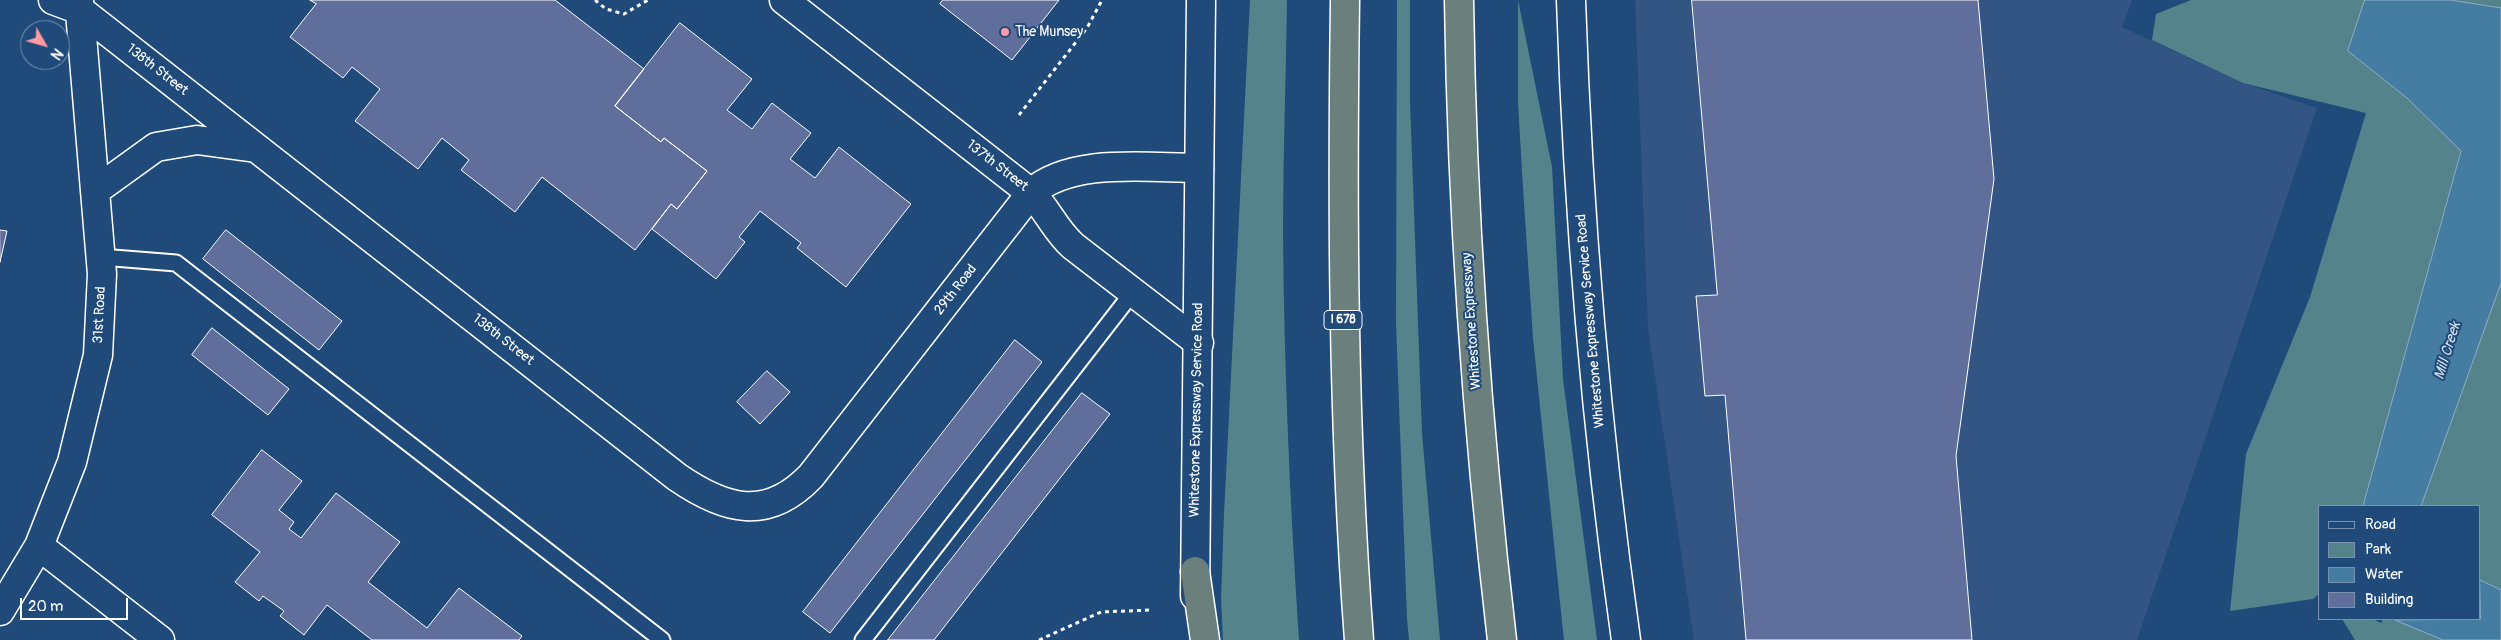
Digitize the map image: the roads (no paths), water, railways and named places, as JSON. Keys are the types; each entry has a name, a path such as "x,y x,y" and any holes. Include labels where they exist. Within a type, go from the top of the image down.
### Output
{"highway":[{"name":"I 678","path":"1345,0 1344,333 1350,514 1359,640"},
{"name":"Whitestone Expressway","path":"1459,0 1461,102 1472,322 1502,640"},
{"path":"1195,571 1205,640"}],"street":[{"name":"138th Street","path":"53,0 80,5 257,148 685,482 706,497 719,502 759,506"},
{"name":"137th Street","path":"784,0 1031,193 1064,238 1198,343"},
{"name":"Whitestone Expressway Service Road","path":"1195,640 1201,0"},
{"name":"Whitestone Expressway Service Road","path":"1571,0 1584,259 1603,456 1626,640"},
{"name":"31st Road","path":"0,611 39,546 72,462 98,355 102,274 80,5"},
{"path":"95,191 156,147 197,140 257,148"},
{"name":"29th Road","path":"759,506 786,497 812,476 1031,193 1055,176 1084,169 1199,168"},
{"path":"39,546 160,640"}],"lane":[{"path":"101,256 176,263 662,640"},
{"path":"863,640 1134,292"}],"water":[{"name":"Mill Creek","path":"2365,0 2450,0 2501,8 2501,283 2421,505 2363,505 2461,151 2407,98 2348,51"},
{"path":"2481,580 2501,590 2501,640 2443,640 2395,620 2481,620"}],"place":[{"name":"The Munsey","path":"1005,32"}]}
